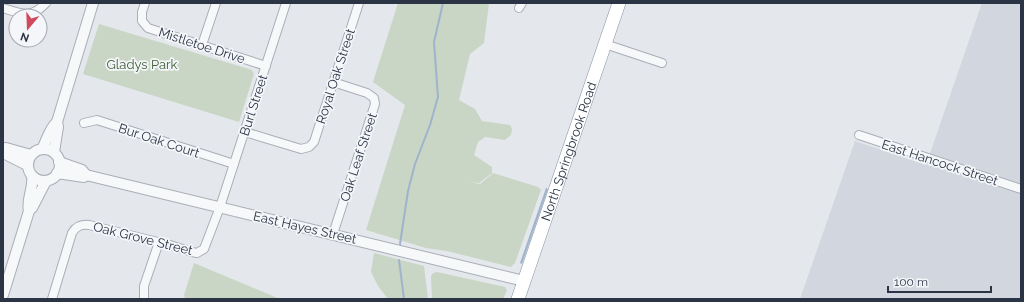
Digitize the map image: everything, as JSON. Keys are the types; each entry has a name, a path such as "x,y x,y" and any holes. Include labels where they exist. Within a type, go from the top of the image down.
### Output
{"highway":[{"name":"North Springbrook Road","path":"518,299 619,3"}],"street":[{"path":"3,8 19,13 29,14 38,11 46,3"},
{"path":"54,152 58,127 57,122 94,3"},
{"name":"Mistletoe Drive","path":"145,3 142,12 142,21 148,28 266,66"},
{"path":"202,45 216,3"},
{"name":"Burl Street","path":"220,207 286,3"},
{"name":"Royal Oak Street","path":"245,132 301,149 309,148 314,142 359,3"},
{"path":"605,44 662,63"},
{"name":"Oak Leaf Street","path":"333,82 367,93 374,98 375,104 333,234"},
{"name":"Bur Oak Court","path":"84,123 97,120 234,164"},
{"path":"42,149 52,126 57,122"},
{"name":"East Hancock Street","path":"859,135 1021,189"},
{"path":"27,165 5,154 3,150 6,148 31,154"},
{"path":"3,295 29,211 28,206 33,182 27,165 28,159 36,150 46,149 54,152 60,162 59,168 54,177 46,181 33,208 29,211"},
{"name":"East Hayes Street","path":"60,162 82,170 86,175"},
{"name":"East Hayes Street","path":"57,173 84,177 86,175 524,281"},
{"path":"32,176 36,179 46,181"},
{"name":"Oak Grove Street","path":"52,299 72,233 78,226 84,224 197,253 206,246 220,207"},
{"path":"144,299 144,286 158,242"}],"shaded area":[{"path":"982,3 1021,3 1021,299 800,299 855,141 926,165"}],"green space":[{"path":"398,3 489,3 484,43 470,54 459,100 475,109 482,121 510,125 512,129 511,135 505,140 485,137 478,142 474,155 492,167 492,173 479,183 469,182 480,184 493,173 538,187 541,190 515,263 511,267 447,251 426,248 366,230 405,105 373,82"},
{"name":"Gladys Park","path":"99,24 252,70 254,74 239,122 83,74"},
{"path":"374,253 424,266 428,299 388,299 378,286 371,272"},
{"path":"194,263 280,299 185,299 184,295"},
{"path":"437,272 505,287 507,290 503,299 432,299 431,276 433,273"}],"water":[{"path":"546,188 548,189 522,264 520,263"}],"waterway":[{"path":"400,244 408,191 415,164 430,125 438,97 434,42 443,3"},
{"path":"399,260 404,299"}]}
